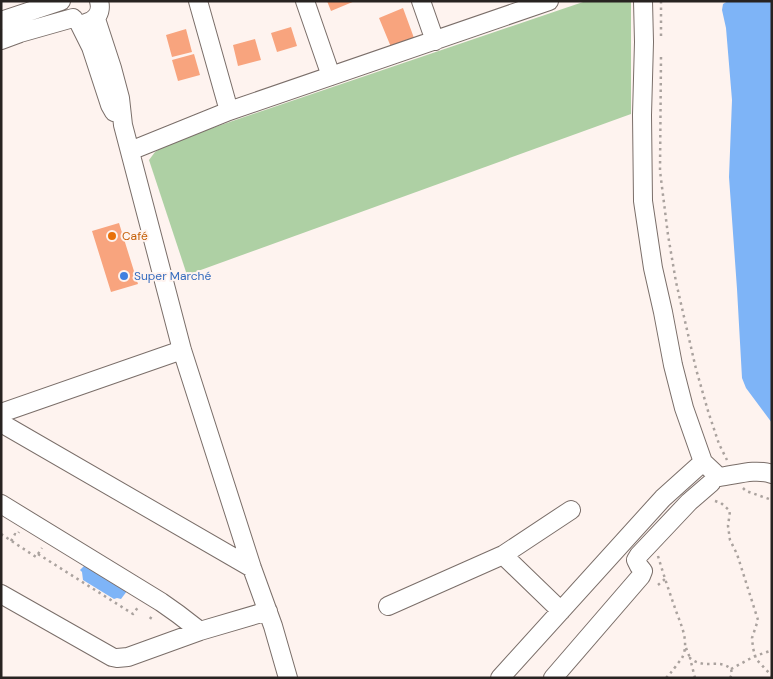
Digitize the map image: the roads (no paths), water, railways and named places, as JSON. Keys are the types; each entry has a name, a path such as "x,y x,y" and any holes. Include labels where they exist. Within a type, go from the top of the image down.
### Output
{"street":[{"path":"1,22 61,1"},
{"path":"1,40 100,9 99,1"},
{"path":"198,1 229,111"},
{"path":"306,1 331,76"},
{"path":"422,1 435,40"},
{"path":"130,151 229,111 435,40 527,5 549,1"},
{"path":"643,1 643,201 653,268 684,408 703,462 719,477 753,472 772,474"},
{"path":"79,15 110,105 123,125 182,350 252,568 268,611 288,678"},
{"path":"1,413 182,350"},
{"path":"1,423 252,568"},
{"path":"500,678 663,498 703,462"},
{"path":"553,678 643,574 636,560 639,555 689,502 712,491"},
{"path":"1,504 147,593 200,631"},
{"path":"388,606 503,555 570,510"},
{"path":"503,555 561,611"},
{"path":"1,594 112,657 117,658 128,657 200,631 268,611"}],"water":[{"path":"728,1 772,1 772,423 746,388 742,378 729,177 732,100 726,28 722,10 723,4"},
{"path":"84,566 91,568 127,591 121,599 114,599 83,580 80,570"}],"place":[{"name":"Café","path":"112,236"},
{"name":"Super Marché","path":"124,276"}]}
